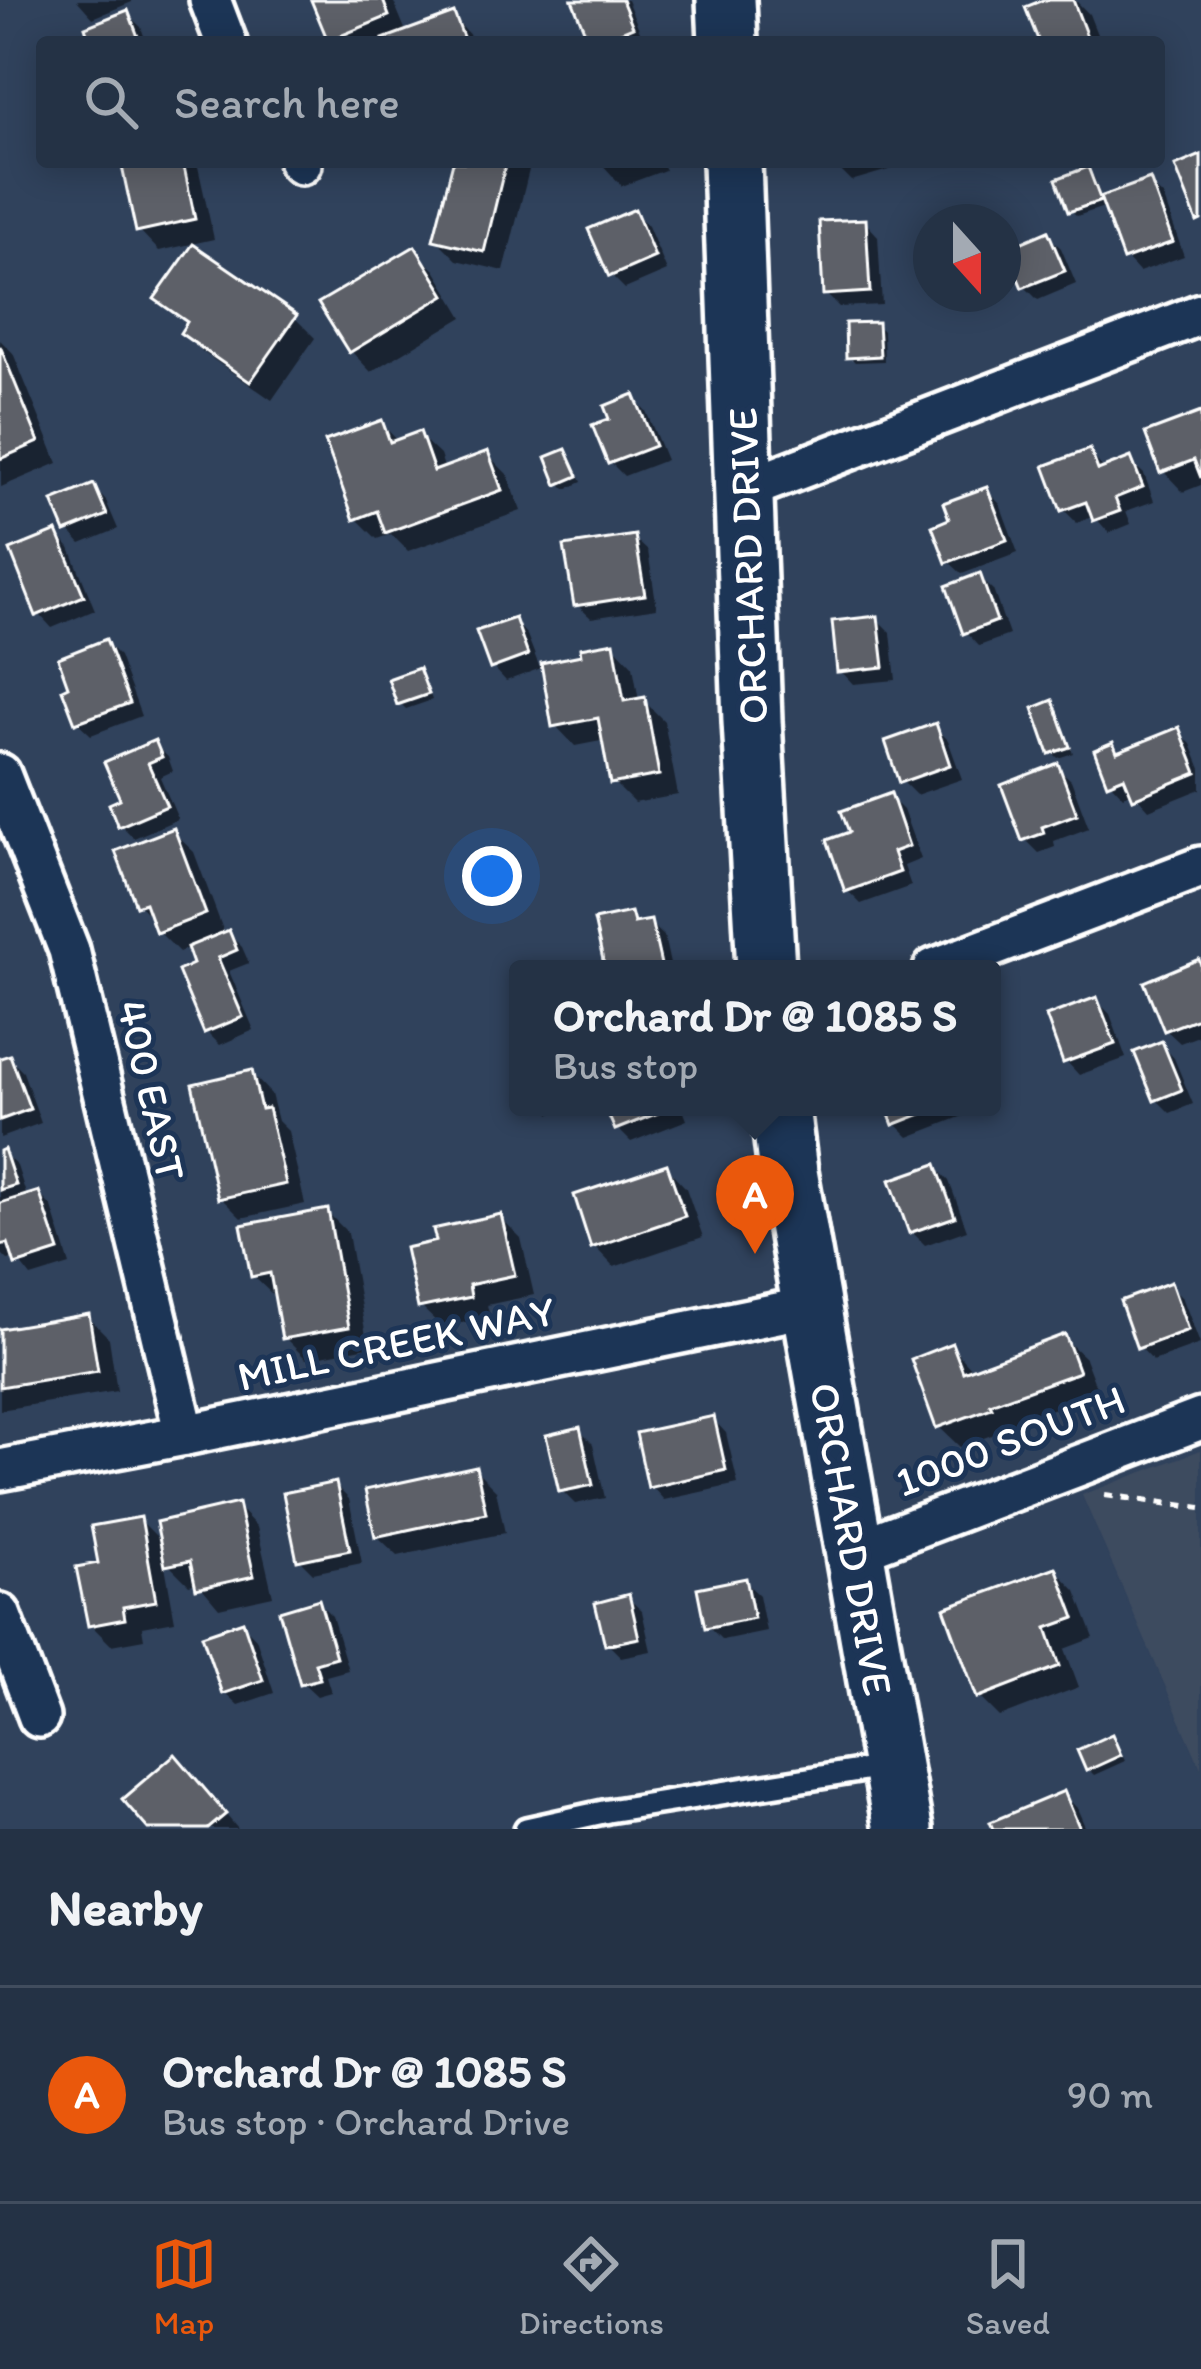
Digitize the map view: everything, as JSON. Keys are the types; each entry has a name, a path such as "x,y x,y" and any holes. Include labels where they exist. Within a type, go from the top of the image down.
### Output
{"main road":[{"path":"726,0 728,36"},
{"name":"ORCHARD DRIVE","path":"732,168 765,960"},
{"name":"ORCHARD DRIVE","path":"781,1116 902,1829"}],"street":[{"path":"210,0 224,36"},
{"path":"745,490 1201,314"},
{"name":"400 EAST","path":"0,775 69,950 185,1436"},
{"path":"958,960 1201,867"},
{"name":"MILL CREEK WAY","path":"0,1470 812,1306"},
{"name":"1000 SOUTH","path":"854,1551 1201,1419"},
{"path":"0,1614 39,1718"}],"lane":[{"path":"526,1829 608,1811 891,1766"}],"path":[{"path":"1102,1494 1201,1508"}],"shaded area":[{"path":"1201,1450 1201,1768 1082,1495"}],"building":[{"path":"311,0 383,0 389,16 340,36 326,36"},
{"path":"572,0 622,0 633,27 611,36 587,36"},
{"path":"1043,0 1073,0 1087,36 1037,36 1025,7"},
{"path":"128,10 138,36 88,36 85,27"},
{"path":"454,13 463,36 391,36"},
{"path":"1201,155 1201,220 1197,222 1175,166"},
{"path":"122,168 184,168 195,219 136,232"},
{"path":"451,168 505,168 484,252 433,240"},
{"path":"1088,168 1101,201 1068,212 1056,179"},
{"path":"1150,179 1173,242 1123,260 1100,197"},
{"path":"635,209 655,257 609,277 588,229"},
{"path":"866,219 870,292 823,295 819,221"},
{"path":"1048,231 1065,271 1022,288 1021,243"},
{"path":"193,244 297,315 250,382 180,333 187,322 154,299"},
{"path":"415,246 445,295 349,353 318,303"},
{"path":"878,322 880,356 846,358 845,323"},
{"path":"0,346 39,442 0,459"},
{"path":"634,394 655,446 608,464 592,425 609,419 604,406"},
{"path":"1201,412 1201,478 1194,460 1160,473 1145,433"},
{"path":"382,420 390,442 420,431 434,471 488,451 502,490 385,533 377,511 354,520 325,441"},
{"path":"566,449 578,476 557,485 546,457"},
{"path":"1090,449 1098,470 1131,457 1143,487 1115,498 1120,511 1093,521 1086,502 1061,511 1044,466"},
{"path":"94,484 107,515 65,532 52,501"},
{"path":"987,487 1007,540 946,563 932,526 949,519 943,503"},
{"path":"57,531 84,596 36,616 10,550"},
{"path":"635,535 645,595 574,606 564,546"},
{"path":"980,573 997,621 963,634 946,586"},
{"path":"878,616 884,667 837,672 832,621"},
{"path":"515,618 528,655 490,669 476,631"},
{"path":"106,639 130,703 75,723 62,689 68,686 58,658"},
{"path":"614,642 624,701 645,697 659,775 610,784 598,718 552,727 541,663 581,655 580,648"},
{"path":"419,668 429,694 397,705 388,679"},
{"path":"1053,700 1070,747 1049,754 1033,708"},
{"path":"936,723 950,765 899,783 885,741"},
{"path":"1179,727 1197,773 1133,799 1124,777 1107,784 1094,750 1113,742 1117,752"},
{"path":"155,740 162,757 148,763 167,806 118,827 109,804 120,799 104,762"},
{"path":"1058,763 1077,814 1042,827 1044,833 1022,841 1001,785"},
{"path":"891,793 909,846 893,852 900,872 845,892 827,840 849,832 841,811"},
{"path":"174,828 206,914 156,933 145,903 136,906 115,851"},
{"path":"631,912 634,923 651,920 660,960 603,960 594,920"},
{"path":"229,930 237,950 218,958 243,1017 204,1033 178,971 193,964 187,947"},
{"path":"1199,959 1201,1017 1164,1031 1144,982"},
{"path":"1097,997 1115,1044 1063,1063 1046,1016"},
{"path":"1162,1041 1182,1090 1154,1101 1134,1052"},
{"path":"10,1055 30,1109 0,1120 0,1058"},
{"path":"252,1070 261,1109 268,1108 286,1184 218,1199 192,1084"},
{"path":"609,1116 650,1116 615,1130"},
{"path":"890,1116 916,1116 893,1125"},
{"path":"4,1149 16,1185 0,1190 0,1151"},
{"path":"667,1164 685,1216 591,1248 574,1195"},
{"path":"936,1164 955,1217 909,1233 890,1180"},
{"path":"39,1191 59,1251 15,1265 8,1243 0,1245 0,1203"},
{"path":"328,1209 349,1327 282,1339 270,1273 251,1277 241,1225"},
{"path":"501,1214 515,1275 469,1285 471,1297 418,1308 405,1248 436,1241 433,1229"},
{"path":"1171,1282 1188,1330 1137,1349 1120,1301"},
{"path":"89,1314 98,1371 0,1387 0,1329"},
{"path":"1065,1334 1079,1372 936,1428 911,1359 952,1343 963,1372"},
{"path":"714,1416 726,1470 648,1488 636,1433"},
{"path":"580,1427 593,1485 559,1492 546,1435"},
{"path":"476,1466 486,1513 375,1537 365,1490"},
{"path":"336,1482 350,1550 297,1561 283,1493"},
{"path":"238,1503 254,1576 196,1589 190,1561 165,1566 156,1522"},
{"path":"141,1517 156,1601 123,1607 125,1619 88,1626 76,1567 98,1563 91,1526"},
{"path":"1056,1567 1075,1618 1047,1628 1060,1666 977,1698 944,1608"},
{"path":"746,1578 754,1618 705,1628 697,1588"},
{"path":"629,1594 639,1638 605,1645 595,1603"},
{"path":"319,1599 336,1657 315,1663 320,1679 300,1684 279,1611"},
{"path":"243,1621 263,1680 222,1694 202,1635"},
{"path":"1112,1734 1121,1755 1086,1771 1077,1750"},
{"path":"175,1754 226,1814 208,1829 148,1829 122,1799"},
{"path":"1064,1791 1080,1829 993,1829 990,1822"}],"place":[{"name":"Orchard Dr @ 1085 S","path":"755,1254"}]}
